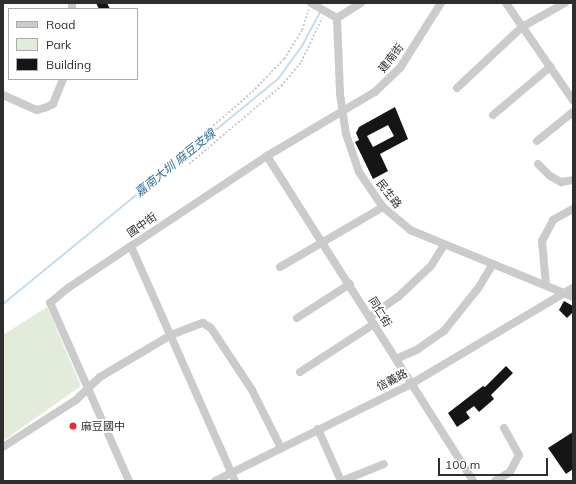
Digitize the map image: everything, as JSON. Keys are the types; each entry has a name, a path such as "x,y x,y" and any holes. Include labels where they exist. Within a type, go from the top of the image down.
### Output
{"street":[{"path":"311,3 325,9 337,18 362,3"},
{"name":"建南街","path":"343,109 375,92 400,68 441,3"},
{"path":"506,3 573,100"},
{"path":"457,88 522,27 565,3"},
{"name":"民生路","path":"337,18 340,94 346,134 353,158 383,207 410,230 444,245 565,292 573,297"},
{"path":"493,115 550,66"},
{"path":"3,96 36,110 47,108 53,104 63,80"},
{"name":"國中街","path":"236,481 131,246 267,156 343,109"},
{"path":"537,141 573,112"},
{"name":"同仁街","path":"267,156 350,284 411,384 473,481"},
{"path":"538,164 550,176 560,182 573,180"},
{"path":"280,267 383,207"},
{"path":"546,285 542,241 554,220 573,209"},
{"path":"300,372 372,320 431,266 444,245"},
{"path":"129,481 50,304 68,288 131,246"},
{"path":"396,359 418,349 444,331 479,287 493,264"},
{"path":"297,318 350,284"},
{"name":"信義路","path":"215,481 411,384 573,288"},
{"path":"3,447 55,415 88,389 100,377 171,335 203,323 211,328 252,390 280,448"},
{"path":"495,481 510,472 519,455 504,428"},
{"path":"318,429 342,481 384,464"}],"path":[{"path":"207,131 252,92 284,59 302,30 311,3"},
{"path":"189,164 281,86 301,62 325,9"}],"green space":[{"path":"47,307 81,386 3,441 3,335"}],"building":[{"path":"96,3 107,3 110,8 98,8"},
{"path":"395,107 408,139 380,154 388,171 373,179 355,142 359,140 356,133 359,127","holes":["388,125 394,136 373,147 367,136"]},
{"path":"564,301 573,306 573,312 567,318 559,310"},
{"path":"506,366 513,373 491,395 494,399 479,412 474,406 466,412 470,418 457,427 448,413 483,386 485,387"},
{"path":"573,432 573,469 566,474 548,448"}],"waterway":[{"name":"嘉南大圳 麻豆支線","path":"3,304 278,79 302,46 321,11"}],"place":[{"name":"麻豆國中","path":"73,426"}]}
